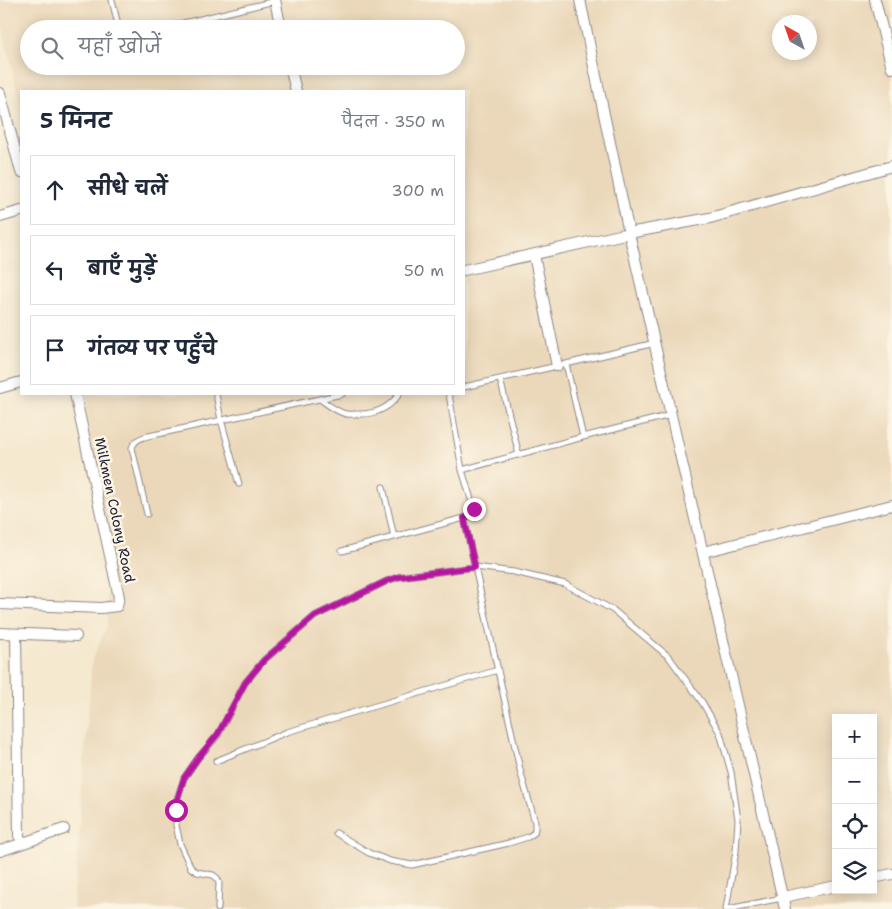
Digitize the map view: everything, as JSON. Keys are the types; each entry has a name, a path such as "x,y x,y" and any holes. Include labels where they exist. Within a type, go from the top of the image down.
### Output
{"street":[{"path":"276,0 279,20"},
{"path":"580,0 628,233 785,909"},
{"path":"874,0 892,68"},
{"path":"292,75 296,90"},
{"path":"0,95 20,168"},
{"path":"465,270 628,233 710,218 892,166"},
{"path":"0,216 20,211"},
{"path":"534,255 562,365"},
{"path":"0,388 20,382"},
{"name":"Milkmen Colony Road","path":"0,604 101,608 117,606 120,597 75,395"},
{"path":"703,552 892,505"},
{"path":"0,633 76,636"},
{"path":"16,634 19,836"},
{"path":"0,851 64,829"},
{"path":"877,877 892,874"},
{"path":"782,897 832,887"}],"lane":[{"path":"112,0 117,20"},
{"path":"195,20 276,0"},
{"path":"465,387 655,343"},
{"path":"562,365 583,437"},
{"path":"500,378 519,455"},
{"path":"216,395 221,420 239,484"},
{"path":"147,514 132,448 133,443 150,436 336,395"},
{"path":"320,398 336,410 346,414 363,415 382,410 398,395"},
{"path":"342,551 472,515 474,509 462,470 448,395"},
{"path":"462,470 671,415"},
{"path":"383,487 394,537"},
{"path":"336,833 369,853 390,861 412,865 528,837 536,829 521,774 464,518"},
{"path":"218,909 219,882 217,878 197,872 191,868 180,844 176,826 176,805 184,778 218,734 245,683 253,672 264,660 315,616 387,581 398,577 475,567 514,572 565,584 613,610 669,657 702,702 720,733 731,772 738,820 736,851 727,909 782,897"},
{"path":"216,761 287,732 498,670"}],"shaded area":[{"path":"0,0 888,0 892,15 892,909 73,909 92,660 107,626 107,577 85,395 465,395 465,90 20,90 20,103 0,16"}],"route":[{"path":"176,810 184,778 218,734 245,683 264,660 315,616 387,581 398,577 475,567 464,518 472,515 474,509"}]}
